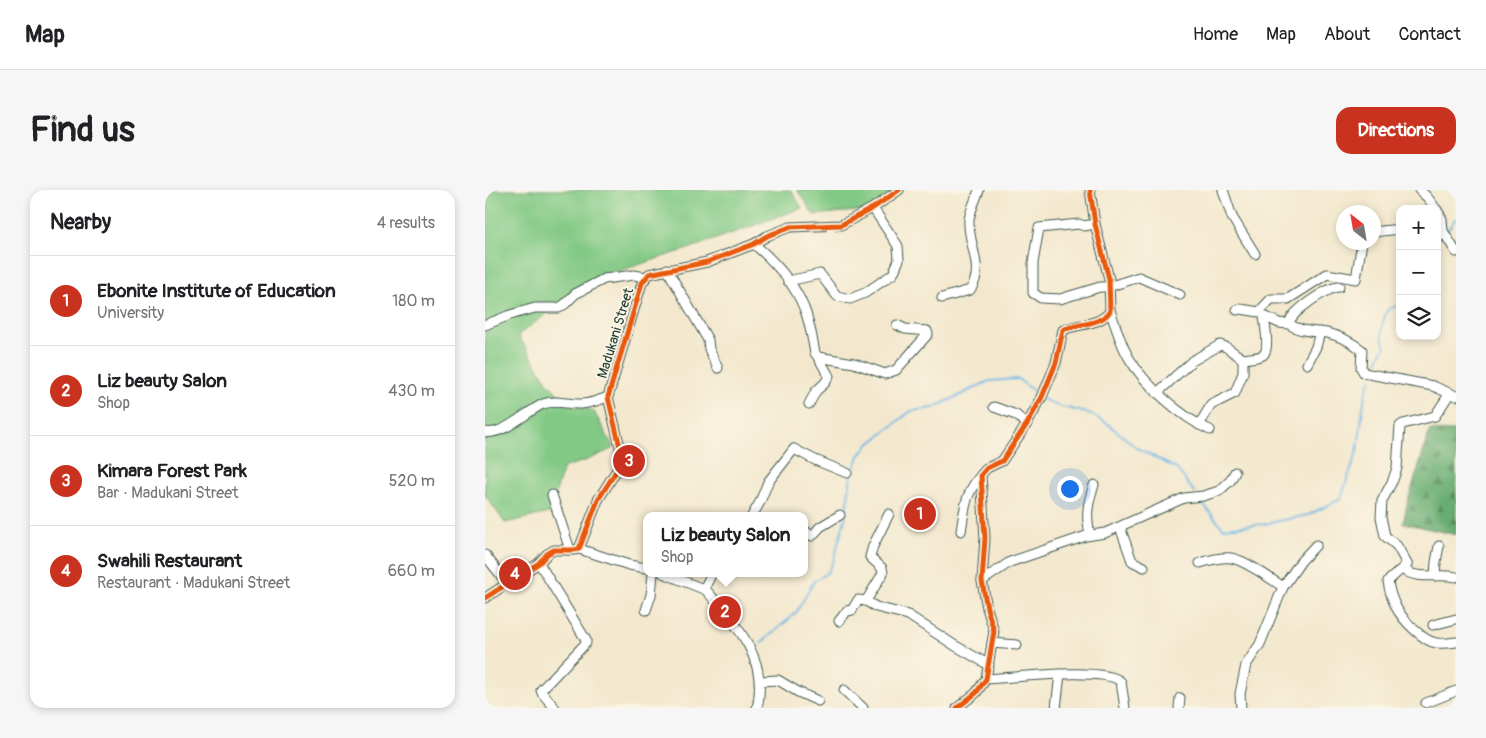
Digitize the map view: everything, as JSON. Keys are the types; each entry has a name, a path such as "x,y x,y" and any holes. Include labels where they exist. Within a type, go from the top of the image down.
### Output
{"street":[{"name":"Madukani Street","path":"574,549 598,500 620,465 620,447 607,397 642,283 646,276 707,262 755,244 767,236 790,227 841,225 873,208 899,190"},
{"path":"942,298 972,289 976,271 969,220 979,190"},
{"path":"1090,190 1095,224 1109,279 1110,310 1119,337 1129,358 1157,393 1199,425 1210,430"},
{"path":"1223,190 1232,217 1255,254"},
{"path":"1419,190 1433,205"},
{"path":"788,281 820,274 832,292 837,296 849,299 865,293 893,274 899,260 898,246 873,208"},
{"path":"1441,217 1443,231 1456,252"},
{"path":"1095,224 1039,228 1033,263 1033,293 1038,296 1060,299 1139,277 1180,295"},
{"path":"1381,231 1396,229"},
{"path":"755,244 788,281 805,309 815,352 829,376 825,383 816,391 809,404"},
{"path":"1157,393 1192,361 1219,345 1226,347 1243,359 1265,354 1267,347 1261,314 1271,299 1288,300 1327,274 1356,279 1361,250"},
{"path":"667,270 708,340 709,350 718,368"},
{"path":"485,325 535,308 559,308 575,294 604,279 634,274 646,276"},
{"path":"1289,324 1290,318 1304,306 1328,290 1339,287"},
{"path":"1237,310 1241,309 1261,314 1302,330 1330,334 1356,345 1362,350 1361,368 1364,373 1433,386 1453,395 1435,416 1400,426 1397,468 1382,501 1381,517 1385,536 1397,546 1407,564 1405,571 1423,577 1456,577"},
{"path":"961,531 966,500 971,488 987,468 1002,461 1027,424 1047,387 1056,363 1063,330 1093,322 1108,314 1110,310"},
{"path":"818,357 854,363 885,374 892,372 929,334 927,331 905,329 897,325"},
{"path":"1307,364 1316,347 1320,332"},
{"path":"1199,425 1211,405 1235,393 1243,373 1243,359"},
{"path":"485,432 492,432 503,428 532,410 551,402 583,404 607,397"},
{"path":"994,407 1016,415 1027,424"},
{"path":"757,512 768,482 794,449 847,473"},
{"path":"982,581 1010,562 1089,535 1120,527 1184,498 1203,496 1219,491 1230,482 1235,472"},
{"path":"957,708 976,693 985,680 993,643 994,631 982,581 985,538 981,475"},
{"path":"1089,535 1087,504 1094,485"},
{"path":"552,495 574,549"},
{"path":"866,601 883,573 882,568 869,557 889,514"},
{"path":"808,533 812,536 820,527 840,515"},
{"path":"1120,527 1132,561 1144,567"},
{"path":"1241,708 1240,694 1246,666 1260,644 1283,587 1301,561 1317,545"},
{"path":"1435,576 1439,546"},
{"path":"485,598 539,563 547,554 554,550 574,549 643,567"},
{"path":"485,555 507,583"},
{"path":"1200,563 1233,558 1256,569 1283,587"},
{"path":"539,563 586,641 541,690 555,708"},
{"path":"1407,564 1388,581 1396,608 1407,622 1426,638 1435,643 1456,642"},
{"path":"646,610 651,595 653,577"},
{"path":"673,577 706,590 745,639 758,668 760,697 757,708"},
{"path":"706,590 710,577"},
{"path":"839,621 847,611 852,610 858,600 866,601 876,607 908,615 989,665"},
{"path":"1433,625 1456,619"},
{"path":"993,643 1017,645"},
{"path":"985,680 1060,674 1111,676 1119,679 1121,682 1125,708"},
{"path":"1056,708 1060,674"},
{"path":"760,681 778,680 818,701"},
{"path":"844,690 863,708"},
{"path":"1426,703 1456,691"},
{"path":"1179,708 1180,698"}],"green space":[{"path":"485,190 791,190 802,208 691,248 594,279 518,335 548,383 568,405 593,410 614,448 585,461 564,467 549,513 505,523 485,495"},
{"path":"797,190 895,190 867,210 814,215"},
{"path":"1430,430 1456,431 1456,535 1403,523 1408,500"}],"waterway":[{"path":"1446,232 1456,218"},
{"path":"1374,372 1385,346 1382,332 1386,314 1388,309 1396,306"},
{"path":"761,643 796,613 814,581 827,573 833,562 845,519 851,476 859,456 868,445 911,411 933,408 989,381 1018,379 1040,396"},
{"path":"1199,499 1223,528 1264,524 1308,515 1341,499 1357,451 1363,405 1371,379"},
{"path":"1043,399 1055,405 1091,414 1108,424 1137,448 1177,469 1195,493"}],"cycle path":[{"path":"485,598 539,563 547,554 554,550 579,549 598,500 620,465 620,447 608,397 642,283 649,274 707,262 754,244 767,236 790,227 841,225 873,208 899,190"},
{"path":"957,708 976,693 986,679 994,631 982,581 985,538 981,475 987,468 1002,461 1027,424 1042,397 1056,363 1063,330 1095,322 1106,316 1110,311 1109,279 1095,224 1090,190"}],"place":[{"name":"Kimara Forest Park","path":"629,461"},
{"name":"Ebonite Institute of Education","path":"920,514"},
{"name":"Swahili Restaurant","path":"515,574"},
{"name":"Liz beauty Salon","path":"725,612"}]}
